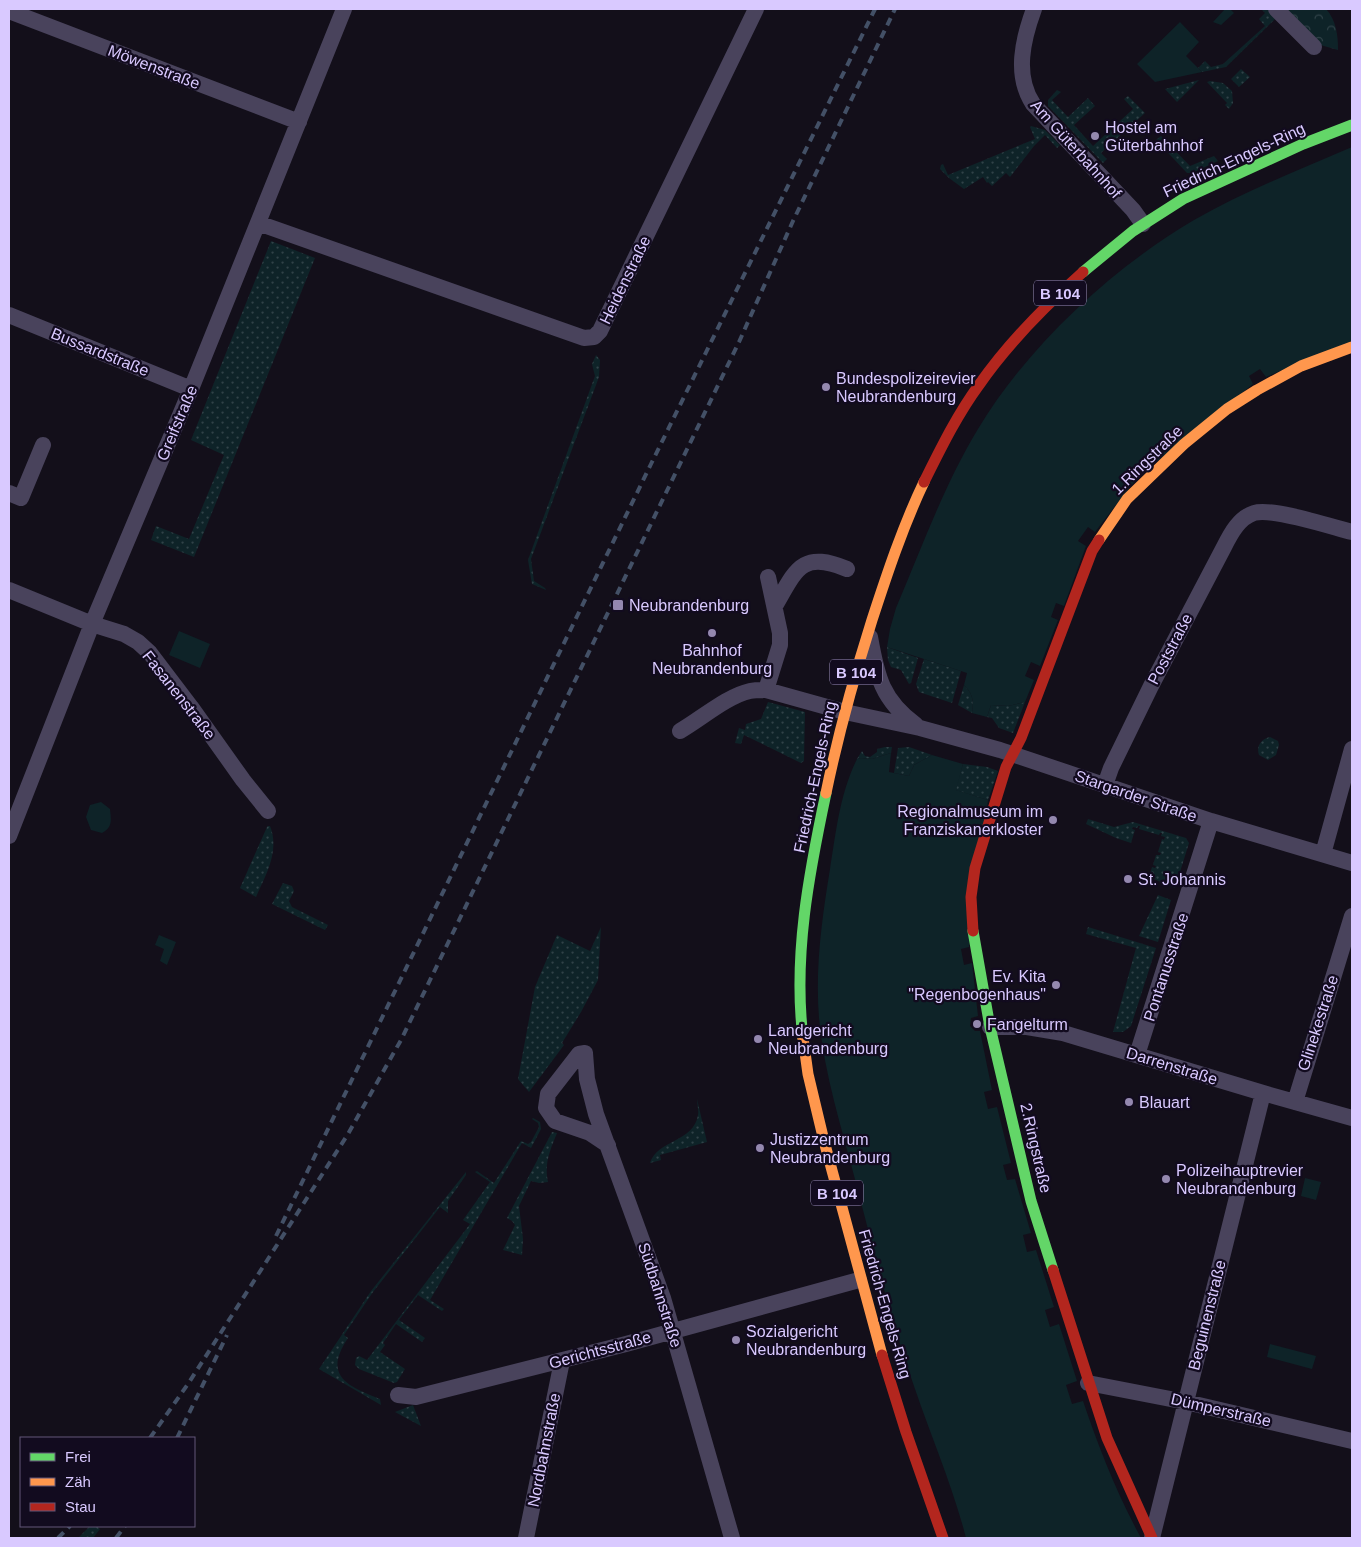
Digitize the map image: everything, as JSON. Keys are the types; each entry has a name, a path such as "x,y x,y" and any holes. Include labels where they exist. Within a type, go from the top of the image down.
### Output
{"main road":[{"name":"Friedrich-Engels-Ring","path":"1337,131 1352,120"},
{"name":"Friedrich-Engels-Ring","path":"944,1538 894,1397 859,1280 819,1121 806,1059 800,1010 799,984 804,921 819,822 845,712 896,551 937,454 986,373 1025,326 1081,272 1143,224 1182,200 1232,176 1352,126"},
{"name":"1.Ringstraße","path":"1013,755 1092,551 1127,499 1184,444 1227,409 1300,366 1352,347"},
{"name":"2.Ringstraße","path":"1013,755 1006,768 982,838 972,879 973,939 990,1027 1031,1200 1107,1438 1152,1538"}],"street":[{"name":"Greifstraße","path":"9,836 92,624 191,389 344,9"},
{"name":"Heidenstraße","path":"258,223 584,338 594,337 600,332 756,9"},
{"name":"Am Güterbahnhof","path":"1034,9 1022,55 1021,72 1028,96 1033,104 1133,210 1143,224"},
{"path":"1276,9 1314,47"},
{"name":"Möwenstraße","path":"9,11 299,122"},
{"name":"Bussardstraße","path":"9,315 191,389"},
{"path":"9,493 21,498 43,445"},
{"name":"Poststraße","path":"1104,785 1110,768 1146,695 1224,546 1237,525 1253,514 1263,511 1352,532"},
{"path":"774,606 799,568 806,564 823,561 847,569"},
{"path":"680,730 698,721 716,707 749,691 766,690 780,645 768,577"},
{"name":"Fasanenstraße","path":"9,590 92,624 124,634 138,642 150,653 268,811"},
{"name":"Stargarder Straße","path":"869,632 874,660 883,688 893,705 920,728"},
{"name":"Stargarder Straße","path":"766,690 845,712 920,728 1013,755 1211,821 1352,862"},
{"path":"1323,854 1352,749"},
{"name":"Pontanusstraße","path":"1137,1055 1211,821"},
{"name":"Glinekestraße","path":"1295,1102 1352,916"},
{"name":"Darrenstraße","path":"990,1027 1028,1027 1063,1033 1352,1118"},
{"name":"Südbahnstraße","path":"608,1145 550,1107 576,1055 585,1053 591,1099 608,1145 663,1298 732,1538"},
{"name":"Beguinenstraße","path":"1152,1538 1263,1093"},
{"name":"Gerichtsstraße","path":"398,1395 416,1397 562,1361 859,1280"},
{"name":"Nordbahnstraße","path":"526,1538 562,1361"},
{"name":"Dümperstraße","path":"1088,1383 1186,1402 1352,1441"}],"green space":[{"path":"1225,9 1230,9 1234,13 1221,25 1213,22"},
{"path":"1261,9 1268,9 1276,18 1226,67 1202,72 1198,68 1205,61 1211,67 1223,64 1265,26 1259,19 1265,13"},
{"path":"1282,9 1326,9 1336,28 1338,50 1317,44"},
{"path":"1180,22 1199,42 1186,56 1202,72 1155,82 1137,64"},
{"path":"1241,69 1250,77 1239,87 1231,79"},
{"path":"1199,80 1177,102 1165,89"},
{"path":"1207,82 1223,83 1232,91 1233,103 1229,109 1225,105 1227,103"},
{"path":"1057,90 1061,92 1052,100 1068,117 1088,98 1095,106 1074,125 1093,146 1133,109 1124,99 1128,96 1145,113 1101,153 1107,159 1103,163 1048,106 1048,100"},
{"path":"1031,126 1045,130 1060,145 1057,148 1045,135 1010,177 1006,173 992,186 983,177 964,189 940,169 943,164 948,175 1035,139"},
{"path":"1161,136 1190,166 1214,156 1218,161 1192,173 1187,173 1156,140"},
{"path":"1352,147 1352,341 1266,377 1260,369 1249,376 1253,384 1150,467 1144,460 1132,471 1137,478 1095,532 1088,527 1078,541 1086,546 1064,606 1056,603 1051,617 1058,620 1040,666 1031,662 1025,676 1034,680 1025,702 1008,706 991,705 987,717 972,713 972,698 964,685 967,673 887,647 896,608 955,471 998,398 1046,339 1102,286 1132,262 1194,220 1252,190"},
{"path":"271,241 315,258 194,557 151,540 156,526 189,539 224,455 191,440"},
{"path":"596,355 600,360 599,377 531,559 534,581 546,590 532,584 528,560 595,376 592,364"},
{"path":"179,631 210,644 200,668 169,655"},
{"path":"887,647 918,658 911,683 909,684 901,670 891,667 888,660"},
{"path":"924,659 961,671 952,703 919,692 916,684"},
{"path":"964,685 972,698 972,713 958,705"},
{"path":"768,702 805,712 804,761 801,763 744,735 741,744 735,743 739,728 745,730 746,724 761,719"},
{"path":"1025,702 1013,733 999,728 992,718 987,717 991,705 1008,706"},
{"path":"1270,737 1278,741 1279,745 1276,755 1268,760 1259,755 1258,749 1262,741"},
{"path":"892,747 891,753 872,759 857,759 862,751 865,756 870,757 877,752 877,749"},
{"path":"909,747 932,755 914,765 909,776 894,773 898,748"},
{"path":"891,753 889,772 909,776 914,765 932,755 963,764 956,790 988,800 969,947 961,949 964,965 972,963 978,1016 971,1018 970,1026 975,1031 980,1031 992,1090 984,1092 988,1109 997,1107 1011,1163 1003,1165 1007,1180 1015,1179 1031,1233 1023,1235 1027,1252 1036,1250 1054,1307 1045,1310 1050,1327 1059,1324 1077,1381 1066,1385 1072,1404 1083,1401 1109,1471 1141,1538 966,1538 949,1482 906,1364 876,1261 829,1081 821,1039 818,999 820,943 824,906 846,785 857,759 872,759"},
{"path":"963,764 987,767 998,771 988,800 955,790"},
{"path":"101,802 110,809 111,817 110,826 102,833 91,830 86,817 90,805"},
{"path":"1088,819 1114,827 1133,822 1186,838 1189,843 1175,888 1149,877 1152,867 1155,868 1156,866 1153,865 1156,855 1161,853 1158,852 1162,839 1164,840 1165,837 1161,836 1162,833 1159,835 1139,829 1140,826 1137,828 1133,827 1132,829 1135,830 1131,843 1086,824"},
{"path":"268,826 270,826 273,835 273,853 256,897 240,888"},
{"path":"283,883 292,886 294,891 289,901 292,907 328,925 325,930 272,904"},
{"path":"1158,895 1171,900 1158,942 1139,936"},
{"path":"601,927 598,980 562,1043 564,1045 529,1092 518,1079 535,987 557,935 590,951"},
{"path":"1088,927 1156,948 1131,1026 1123,1032 1113,1032 1136,948 1086,934"},
{"path":"159,935 176,942 167,965 160,961 164,949 155,945"},
{"path":"697,1099 707,1142 660,1155 661,1160 650,1163 654,1155 660,1150 690,1131 695,1124 698,1113"},
{"path":"533,1118 540,1122 541,1129 531,1148 522,1143 430,1300 444,1309 442,1311 418,1295 399,1320 425,1338 422,1342 396,1324 383,1343 385,1345 380,1352 405,1369 397,1382 394,1383 359,1369 355,1365 356,1358 359,1356 367,1360 470,1224 463,1220 490,1182 475,1172 477,1171 494,1183 521,1141 528,1144 531,1142 539,1127"},
{"path":"552,1132 557,1133 547,1163 548,1182 539,1183 531,1181 519,1206 523,1239 522,1255 503,1250 515,1225 507,1218"},
{"path":"466,1172 466,1175 448,1201 448,1213 440,1207 373,1292 344,1335 348,1338 338,1361 338,1370 342,1378 357,1389 380,1399 381,1405 319,1369 371,1291"},
{"path":"1305,1178 1321,1182 1316,1200 1301,1196"},
{"path":"1270,1344 1316,1356 1312,1369 1267,1357"},
{"path":"413,1405 421,1426 395,1412"},
{"path":"89,1527 100,1529 93,1538 78,1538"}],"railway":[{"path":"276,1236 651,464 875,9"},
{"path":"151,1437 188,1384 348,1134 401,1040 739,342 793,221 895,9"},
{"path":"177,1437 227,1335"},
{"path":"58,1538 69,1527"},
{"path":"116,1538 124,1527"}],"traffic: fast":[{"path":"1083,272 1133,231 1183,199 1303,144 1352,125"},
{"path":"803,1038 800,1007 801,946 809,884 826,793"},
{"path":"973,931 990,1027 1031,1201 1053,1270"}],"traffic: slow":[{"path":"1099,540 1127,499 1184,444 1227,409 1301,366 1352,347"},
{"path":"826,793 847,706 872,620 902,533 924,482"},
{"path":"803,1038 808,1074 824,1141 882,1355"}],"traffic: jam":[{"path":"924,482 956,420 990,369 1028,326 1083,272"},
{"path":"973,931 971,897 975,868 1006,767 1021,738 1092,551 1099,540"},
{"path":"1053,1270 1107,1438 1152,1538"},
{"path":"882,1355 906,1432 943,1538"}],"place":[{"name":"Hostel am Güterbahnhof","path":"1095,136"},
{"name":"Bundespolizeirevier Neubrandenburg","path":"826,387"},
{"name":"Neubrandenburg","path":"618,605"},
{"name":"Bahnhof Neubrandenburg","path":"712,633"},
{"name":"Regionalmuseum im Franziskanerkloster","path":"1053,820"},
{"name":"St. Johannis","path":"1128,879"},
{"name":"Ev. Kita \"Regenbogenhaus\"","path":"1056,985"},
{"name":"Fangelturm","path":"977,1024"},
{"name":"Landgericht Neubrandenburg","path":"758,1039"},
{"name":"Blauart","path":"1129,1102"},
{"name":"Justizzentrum Neubrandenburg","path":"760,1148"},
{"name":"Polizeihauptrevier Neubrandenburg","path":"1166,1179"},
{"name":"Sozialgericht Neubrandenburg","path":"736,1340"}]}
